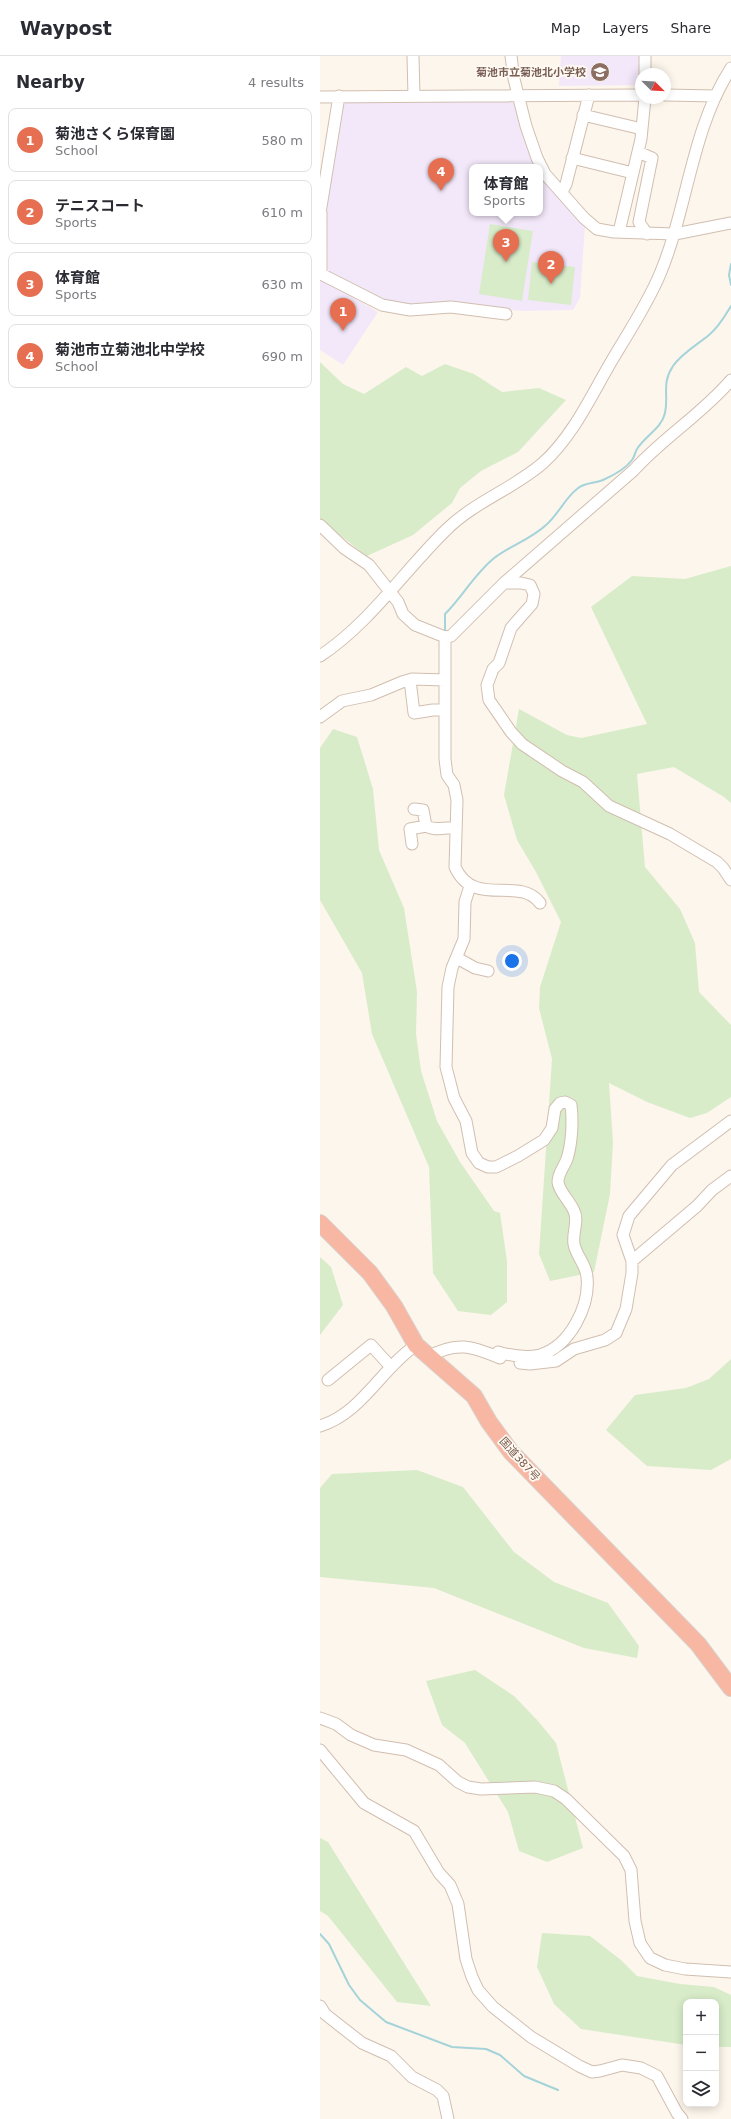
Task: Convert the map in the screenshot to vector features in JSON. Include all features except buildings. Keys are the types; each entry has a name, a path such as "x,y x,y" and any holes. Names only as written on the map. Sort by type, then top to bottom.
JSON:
{"highway":[{"name":"国道387号","path":"320,1223 370,1273 390,1301 416,1345 470,1392 511,1452 698,1644 731,1688"}],"street":[{"path":"413,56 414,96"},
{"path":"511,56 514,79 520,96 526,126 540,164"},
{"path":"645,56 645,68"},
{"path":"320,656 356,630 433,543 463,514 528,474 555,450 577,420 646,303 660,275 675,234 701,136 716,96 731,68"},
{"path":"320,97 520,96 534,94 635,95"},
{"path":"562,192 566,184 589,95"},
{"path":"339,96 320,213 321,274 382,305 410,310 451,307 506,314"},
{"path":"671,96 716,96"},
{"path":"619,232 638,152 644,104"},
{"path":"583,115 642,129"},
{"path":"638,152 652,158 639,222 647,234"},
{"path":"572,158 633,173"},
{"path":"543,169 584,218 598,229 647,234 675,234 731,224"},
{"path":"320,525 344,548 369,565 390,592 403,614 414,625 445,637 451,636 504,583 634,470 650,453 716,398 731,380"},
{"path":"504,583 521,582 530,585 534,594 532,604 511,628 499,663 493,668 487,685 488,700 511,732 522,744 562,771 583,782 608,806 683,841 723,868 731,880"},
{"path":"445,637 445,759 447,774 454,785 457,800 455,867 465,884 489,890 517,892 532,896 540,904"},
{"path":"320,717 342,701 371,695 410,680 445,680"},
{"path":"410,680 414,713 444,710"},
{"path":"414,809 423,810 426,826"},
{"path":"412,844 410,829 426,826 435,830 448,827 456,828"},
{"path":"470,886 465,902 464,939 456,958 448,987 446,1067 454,1098 466,1121 472,1153 480,1163 496,1167 544,1140 552,1128 555,1109 560,1104 565,1102 571,1105 572,1114 567,1159 559,1176 558,1184 575,1212 574,1248 583,1262 587,1274 588,1294 586,1305 576,1325 557,1346 542,1354 529,1357 498,1352 495,1356"},
{"path":"456,958 475,968 488,971"},
{"path":"428,1357 438,1351 458,1346 470,1346 508,1361 530,1364 548,1363 574,1349 605,1340 616,1333 626,1309 632,1261 623,1235 629,1216 672,1165 731,1120"},
{"path":"632,1261 697,1206 712,1190 731,1176"},
{"path":"328,1380 371,1345 391,1367"},
{"path":"320,1426 340,1418 352,1408 370,1392 404,1353 416,1345"},
{"path":"320,1718 336,1724 351,1735 374,1744 406,1750 419,1756 438,1765 458,1782 468,1787 481,1789 535,1787 554,1791 566,1799 624,1856 631,1870 635,1921 640,1943 650,1958 665,1965 685,1970 731,1972"},
{"path":"320,1750 364,1803 414,1831 439,1873 450,1885 458,1904 466,1959 472,1978 478,1990 493,2007 531,2037 578,2066 592,2072 622,2065 641,2068 658,2076 677,2113 682,2119"},
{"path":"320,1754 326,1758 344,1778"},
{"path":"320,2006 325,2014 362,2043 391,2056 412,2077 437,2090 443,2096 448,2119"}],"shaded area":[{"name":"菊池市立菊池北小学校","path":"561,56 641,56 640,68 635,68 635,85 559,86"},
{"path":"343,100 509,101 516,104 533,164 469,164 469,216 543,216 543,181 585,226 580,298 573,310 523,311 441,303 414,306 385,301 331,275 328,270 327,208"},
{"path":"320,278 378,312 343,365 320,350"}],"green space":[{"path":"490,224 533,231 522,301 479,294"},
{"path":"532,262 575,267 571,305 528,300"},
{"path":"320,362 343,384 364,394 406,367 422,376 445,364 474,374 502,392 539,388 566,400 518,452 481,471 460,488 452,503 413,535 367,556 320,520"},
{"path":"731,566 731,803 724,797 674,767 637,774 645,867 680,909 695,943 699,992 731,1025 731,1097 707,1113 690,1118 647,1102 609,1083 613,1143 610,1194 594,1272 550,1281 539,1254 552,1059 539,1008 540,987 561,922 536,872 517,840 504,795 519,709 567,735 581,738 647,724 591,607 632,576 685,579"},
{"path":"333,729 357,737 373,789 379,850 404,908 417,992 416,1034 421,1071 437,1121 460,1162 494,1211 500,1213 507,1261 507,1302 491,1315 458,1311 433,1273 429,1167 372,1034 362,973 320,900 320,748"},
{"path":"320,1257 331,1267 343,1305 320,1335"},
{"path":"731,1359 731,1459 711,1470 647,1466 606,1430 635,1395 686,1388 709,1379"},
{"path":"417,1470 463,1487 514,1552 554,1582 608,1603 639,1646 637,1658 584,1648 434,1588 320,1577 320,1488 332,1474"},
{"path":"475,1670 514,1696 538,1721 556,1743 583,1848 547,1862 519,1851 508,1812 465,1743 442,1725 426,1681"},
{"path":"320,1838 328,1842 431,2006 397,2002 328,1916 320,1911"},
{"path":"542,1933 590,1936 621,1960 637,1976 680,1984 714,1987 731,1995 731,2047 719,2047 719,1999 683,1999 683,2045 581,2029 554,2004 537,1967"}],"waterway":[{"path":"731,264 729,275 731,285"},
{"path":"445,633 445,614 486,565 499,554 540,530 550,521 569,497 580,487 600,481 619,472 633,459 640,444 657,428 663,418 666,407 666,384 669,372 685,353 713,332 731,306"},
{"path":"320,1934 329,1944 349,1985 360,2000 386,2022 452,2047 486,2049 500,2055 524,2076 558,2090"}],"place":[{"name":"菊池市立菊池北小学校","path":"600,72"},
{"name":"菊池市立菊池北中学校","path":"441,191"},
{"name":"体育館","path":"506,262"},
{"name":"テニスコート","path":"551,284"},
{"name":"菊池さくら保育園","path":"343,331"}]}
